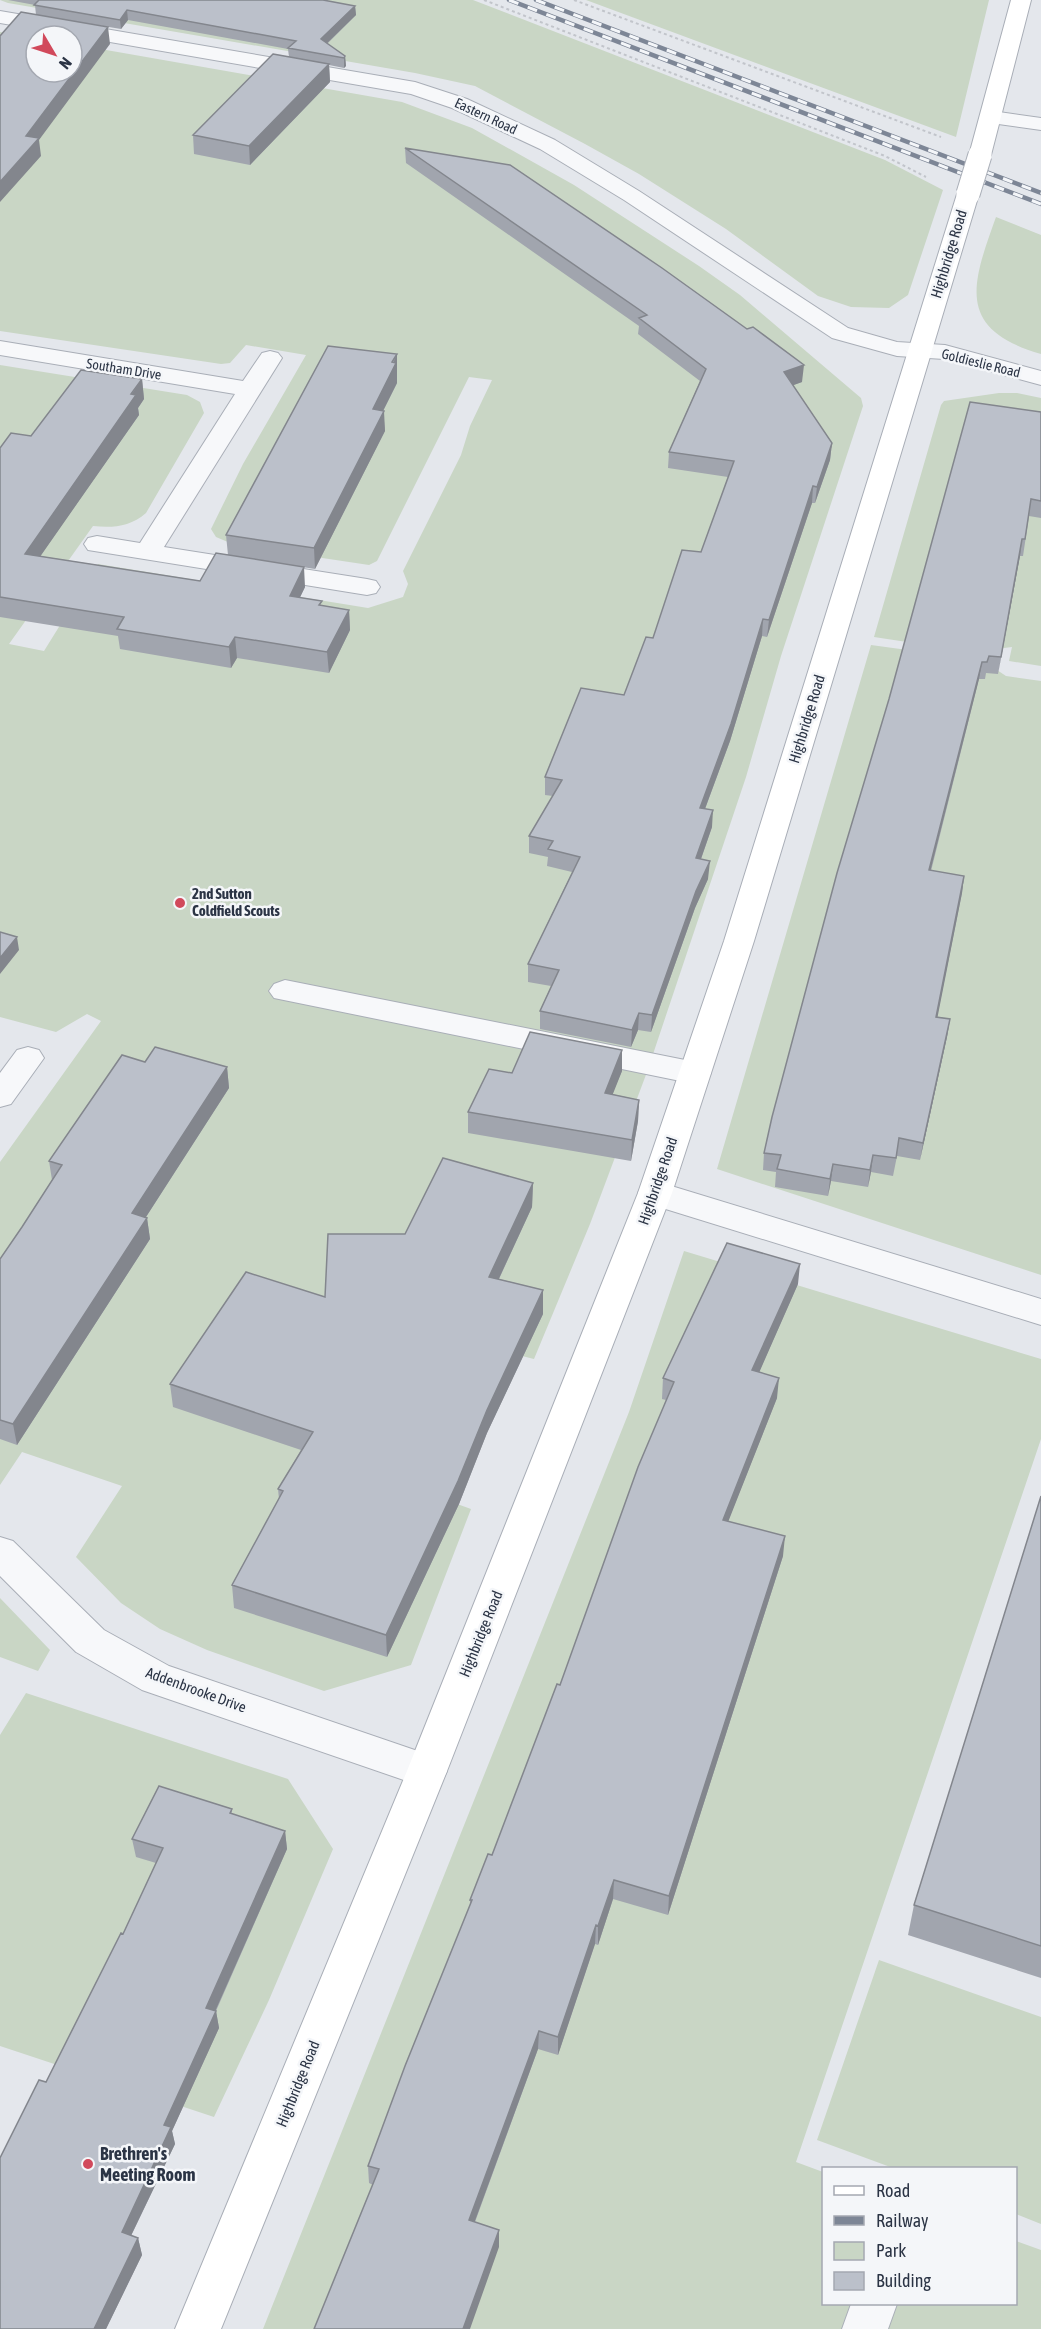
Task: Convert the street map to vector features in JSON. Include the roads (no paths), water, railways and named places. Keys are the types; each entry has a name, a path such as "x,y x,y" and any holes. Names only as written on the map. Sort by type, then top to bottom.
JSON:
{"street":[{"name":"Highbridge Road","path":"198,2329 427,1771 655,1193 739,941 992,117 1021,0"},
{"name":"Eastern Road","path":"0,17 415,88 446,97 495,117 619,188 840,333 863,341 920,351"},
{"path":"992,117 1041,124"},
{"name":"Southam Drive","path":"0,348 249,389"},
{"name":"Goldieslie Road","path":"920,351 945,352 1041,378"},
{"path":"148,551 270,358"},
{"path":"98,544 367,587"},
{"path":"285,991 695,1073"},
{"path":"0,1096 28,1058"},
{"path":"655,1193 1041,1312"},
{"name":"Addenbrooke Drive","path":"0,1552 90,1641 156,1678 427,1771"},
{"path":"865,2329 874,2305"}],"railway":[{"path":"509,0 1041,204"},
{"path":"536,0 1041,193"}],"place":[{"name":"2nd Sutton Coldfield Scouts","path":"180,903"},
{"name":"Brethren's Meeting Room","path":"88,2164"}]}
